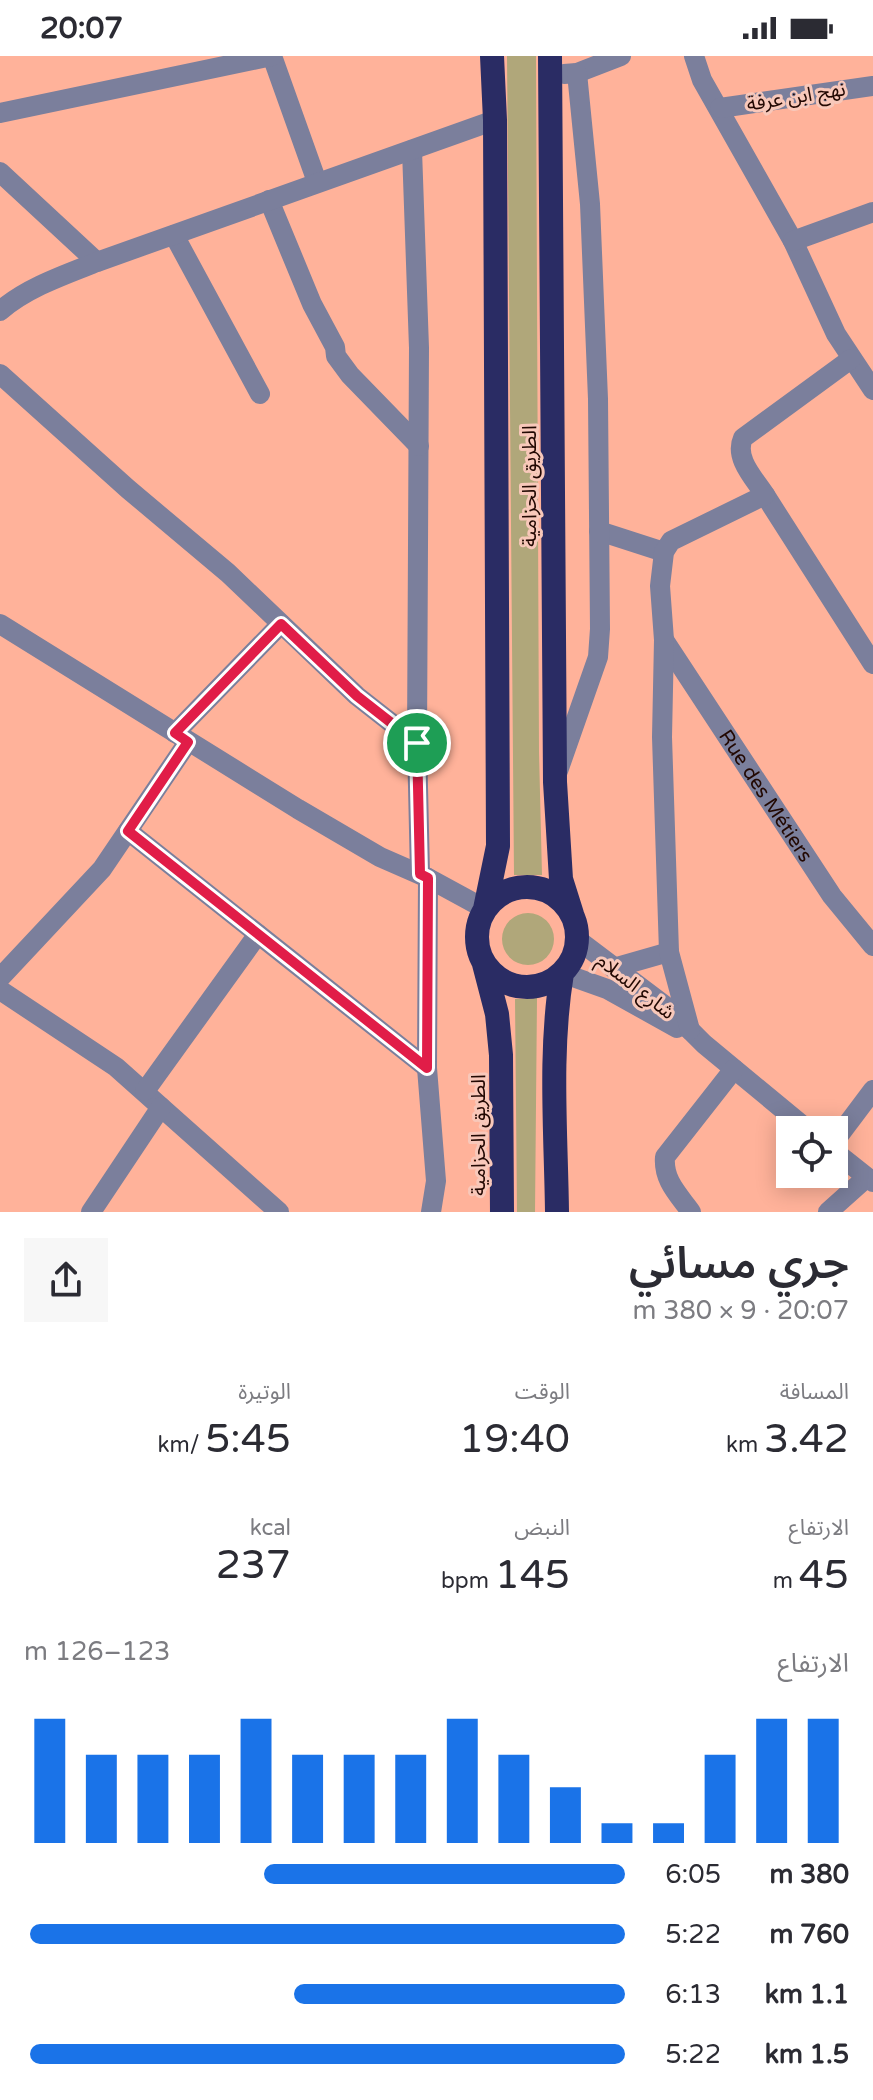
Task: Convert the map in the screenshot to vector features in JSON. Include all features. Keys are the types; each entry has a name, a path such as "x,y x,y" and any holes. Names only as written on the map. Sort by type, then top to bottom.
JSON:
{"highway":[{"name":"الطريق الحزامية","path":"492,56 495,120 498,846 485,909 476,935 497,1014 501,1055 502,1212"},
{"name":"الطريق الحزامية","path":"550,65 555,782 561,879 575,920 576,952 562,973 557,1004 557,1212"},
{"path":"485,909 498,894 514,887 531,886 548,890 562,900 575,920"},
{"path":"484,964 495,976 509,984 525,987 541,985 562,973"}],"street":[{"path":"0,113 190,64 272,56 317,182"},
{"path":"550,65 577,73 621,56"},
{"path":"694,56 702,80 793,241 836,334 873,390"},
{"path":"555,782 598,657 598,399 590,204 577,73"},
{"name":"نهج ابن عرفة","path":"720,108 873,86"},
{"path":"0,311 11,302 97,262 495,120"},
{"path":"412,150 419,446 417,743 424,876 427,1068 436,1181 431,1212"},
{"path":"0,172 97,262"},
{"path":"269,200 312,304 335,347 336,356 350,375 419,446"},
{"path":"793,241 873,212"},
{"path":"174,235 260,394"},
{"path":"851,359 743,438 739,446 740,456 873,664"},
{"path":"0,374 128,489 228,573 357,696 417,743"},
{"path":"697,1037 669,952 663,753 664,640 660,586 664,552 671,541 765,495"},
{"path":"599,531 664,552"},
{"path":"0,978 102,869 182,738 281,624"},
{"path":"1,626 380,857 424,876 485,909"},
{"name":"Rue des Métiers","path":"664,640 832,896 873,946"},
{"path":"128,831 427,1068"},
{"name":"شارع السلام","path":"575,920 578,940 668,1008 697,1037 791,1116"},
{"path":"145,1091 258,934"},
{"path":"613,968 669,952"},
{"name":"شارع السلام","path":"562,973 607,989 697,1037"},
{"path":"0,990 116,1067 279,1212"},
{"path":"691,1212 670,1185 664,1171 665,1157 734,1069"},
{"path":"848,1123 873,1090"},
{"path":"91,1212 161,1107"},
{"path":"828,1212 870,1180 848,1162"}],"shaded area":[{"path":"507,56 536,56 542,875 514,875"},
{"path":"528,913 546,921 554,939 546,957 528,965 510,957 502,939 510,921"},
{"path":"537,998 535,1212 517,1212 515,999"}],"route":[{"path":"281,624 357,696 417,743 420,874 428,878 427,1068 128,831 188,742 175,733 281,624"}]}
